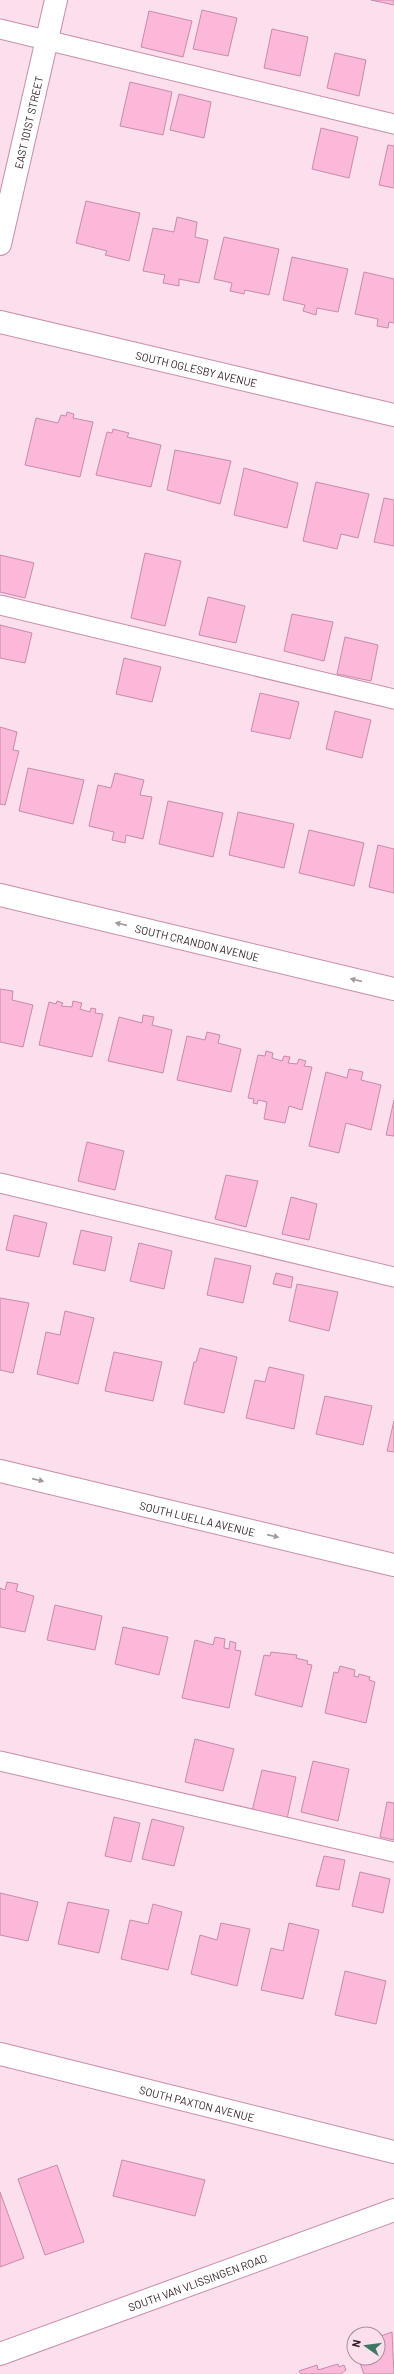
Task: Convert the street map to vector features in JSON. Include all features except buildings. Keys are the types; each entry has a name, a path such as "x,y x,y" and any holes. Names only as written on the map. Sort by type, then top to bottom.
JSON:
{"street":[{"name":"EAST 101ST STREET","path":"0,244 56,0"},
{"name":"SOUTH OGLESBY AVENUE","path":"0,322 394,415"},
{"name":"SOUTH CRANDON AVENUE","path":"0,895 394,989"},
{"name":"SOUTH LUELLA AVENUE","path":"0,1471 394,1565"},
{"name":"SOUTH PAXTON AVENUE","path":"0,2054 394,2152"},
{"name":"SOUTH VAN VLISSINGEN ROAD","path":"0,2354 394,2210"}],"lane":[{"path":"0,29 394,124"},
{"path":"0,605 394,699"},
{"path":"0,1183 394,1278"},
{"path":"0,1761 394,1852"}]}
